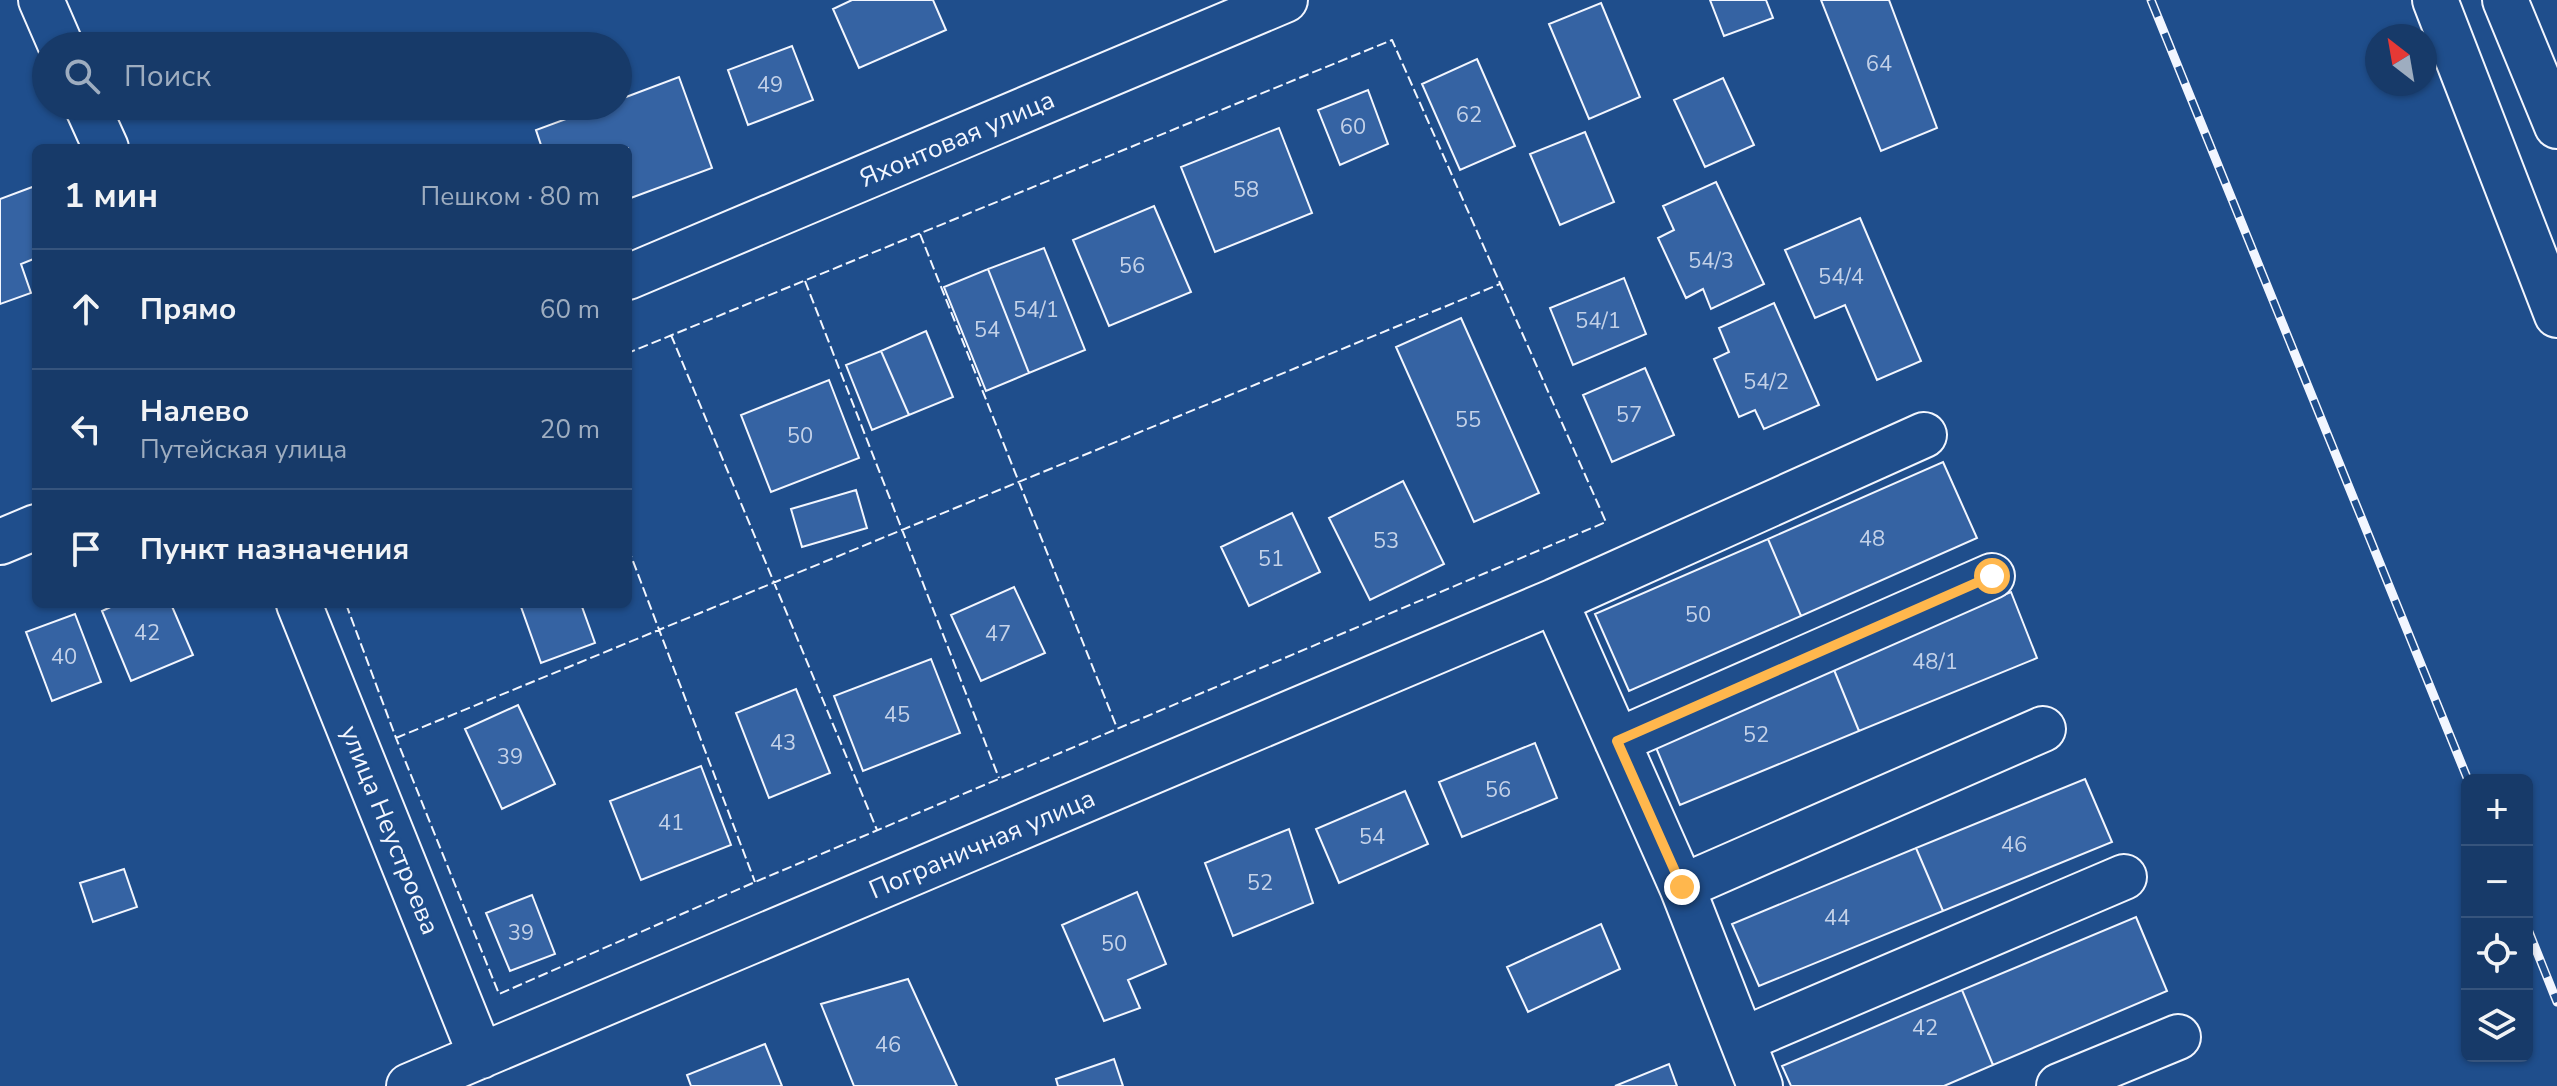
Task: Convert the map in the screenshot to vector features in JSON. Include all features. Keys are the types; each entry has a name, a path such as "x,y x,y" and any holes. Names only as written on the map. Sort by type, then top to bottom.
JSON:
{"main road":[{"path":"41,0 55,32"},
{"name":"Яхонтовая улица","path":"632,275 1285,0"},
{"path":"2435,0 2557,315"},
{"path":"2505,0 2557,126"},
{"path":"93,120 104,144"},
{"name":"Пограничная улица","path":"409,1086 1555,601 1924,435"},
{"path":"0,542 32,529"},
{"path":"1617,741 1992,576"},
{"path":"1555,601 1682,887 1760,1086"},
{"name":"улица Неустроева","path":"301,608 481,1056"},
{"path":"1682,887 2043,729"},
{"path":"1742,1040 2124,877"},
{"path":"2059,1086 2178,1037"}],"building":[{"path":"852,0 933,0 946,30 859,68 833,9"},
{"path":"1710,0 1766,0 1773,18 1724,36"},
{"path":"1821,0 1889,0 1937,128 1881,151"},
{"path":"1601,3 1640,97 1589,119 1549,24"},
{"path":"792,46 813,100 748,125 728,70"},
{"path":"1477,59 1515,146 1460,170 1422,84"},
{"path":"679,77 712,168 632,198 632,144 541,144 536,130 563,120 632,120 632,95"},
{"path":"1723,78 1754,145 1705,167 1674,100"},
{"path":"1368,90 1388,144 1340,165 1318,110"},
{"path":"1279,128 1312,213 1215,252 1181,167"},
{"path":"1585,132 1614,202 1560,225 1530,154"},
{"path":"1716,182 1764,284 1711,309 1703,289 1686,298 1658,238 1674,230 1663,206"},
{"path":"32,187 32,260 21,264 31,293 0,304 0,199"},
{"path":"1154,206 1191,292 1109,326 1073,240"},
{"path":"1860,218 1921,361 1877,380 1845,305 1815,318 1785,250"},
{"path":"1044,248 1085,350 1029,373 988,269"},
{"path":"988,269 1029,373 986,391 944,287"},
{"path":"1624,278 1646,334 1573,365 1550,308"},
{"path":"1774,303 1819,405 1764,429 1755,410 1739,417 1714,359 1729,352 1719,328"},
{"path":"1461,318 1539,493 1474,522 1396,347"},
{"path":"926,331 953,397 909,415 881,351"},
{"path":"881,351 909,415 872,430 846,365"},
{"path":"1645,368 1674,435 1612,462 1583,395"},
{"path":"829,380 859,458 771,492 741,415"},
{"path":"1943,462 1977,538 1801,616 1768,539"},
{"path":"1403,481 1444,564 1370,600 1329,518"},
{"path":"856,490 867,528 802,547 791,509"},
{"path":"1292,513 1320,572 1249,606 1221,547"},
{"path":"1768,539 1801,616 1629,691 1595,614"},
{"path":"1014,587 1045,653 981,681 951,615"},
{"path":"2011,592 2037,658 1859,731 1832,665"},
{"path":"108,608 173,608 193,655 131,681 102,611"},
{"path":"521,608 582,608 595,643 541,663"},
{"path":"75,614 101,682 52,701 26,632"},
{"path":"931,659 960,733 863,771 834,696"},
{"path":"1832,665 1859,731 1680,805 1652,738"},
{"path":"796,689 830,773 769,798 736,713"},
{"path":"518,705 555,784 502,809 465,729"},
{"path":"1535,743 1557,798 1462,837 1439,782"},
{"path":"701,766 731,845 641,880 610,801"},
{"path":"2085,779 2112,842 1943,911 1916,848"},
{"path":"1405,791 1428,844 1339,883 1316,829"},
{"path":"1289,829 1313,903 1233,936 1205,863"},
{"path":"1916,848 1943,911 1759,986 1732,924"},
{"path":"124,869 137,907 93,922 80,883"},
{"path":"1137,892 1166,964 1128,980 1140,1008 1104,1021 1062,925"},
{"path":"532,895 555,954 510,971 486,913"},
{"path":"2136,917 2167,991 1993,1065 1962,990"},
{"path":"1601,924 1620,969 1528,1012 1507,967"},
{"path":"908,979 957,1086 854,1086 821,1004"},
{"path":"1962,990 1993,1065 1944,1086 1791,1086 1782,1066"},
{"path":"765,1044 782,1086 691,1086 687,1075"},
{"path":"1114,1059 1123,1086 1058,1086 1056,1079"},
{"path":"1669,1064 1677,1086 1615,1086"}],"railway":[{"path":"2151,0 2466,774"},
{"path":"2533,942 2557,1002"}],"fence":[{"path":"347,608 499,994 755,882 1606,522 1392,40 632,351"},
{"path":"920,234 1117,728"},
{"path":"805,281 999,778"},
{"path":"396,738 1500,284"},
{"path":"671,335 877,830"},
{"path":"632,559 755,882"}],"route":[{"path":"1682,887 1617,741 1992,576"}]}
